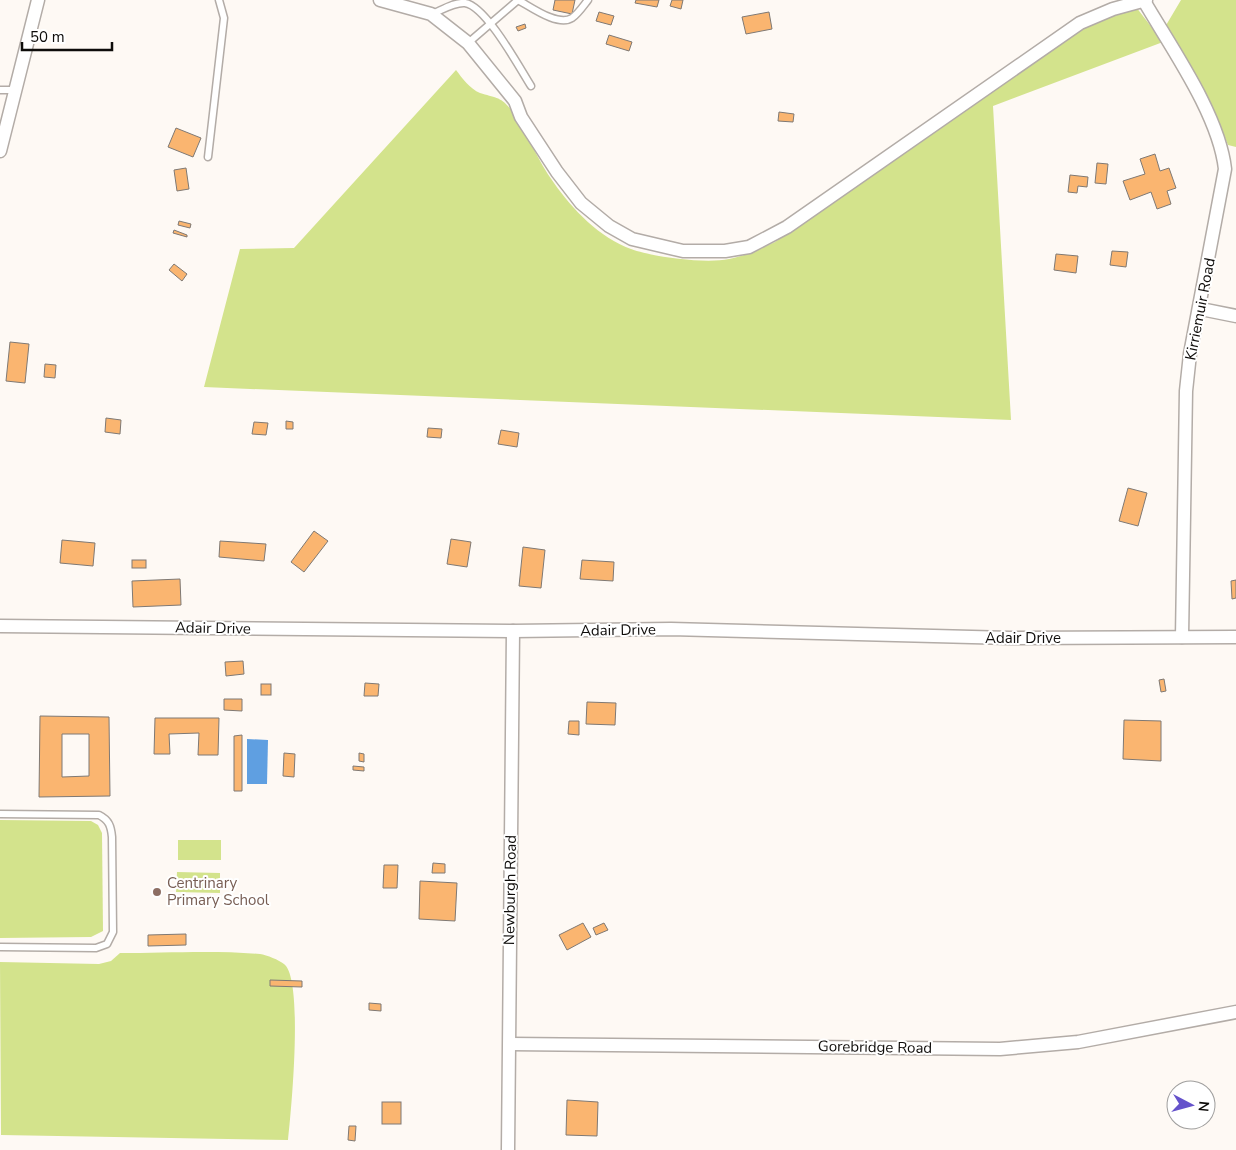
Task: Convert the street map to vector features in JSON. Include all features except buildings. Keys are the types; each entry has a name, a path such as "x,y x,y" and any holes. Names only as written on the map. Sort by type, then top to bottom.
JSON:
{"street":[{"path":"0,151 38,0"},
{"path":"380,0 431,14 468,43 515,101 521,117 557,172 581,203 632,239 658,247 683,251 725,251 748,247 786,227 1080,24 1113,9 1145,1"},
{"name":"Kirriemuir Road","path":"1145,1 1214,123 1223,151 1225,169 1201,309 1190,354 1186,391 1183,462 1182,637"},
{"path":"1201,309 1236,316"},
{"name":"Adair Drive","path":"0,626 513,631 671,629 1010,638 1236,637"},
{"name":"Newburgh Road","path":"508,1150 513,631"},
{"name":"Gorebridge Road","path":"510,1044 1000,1049 1078,1042 1236,1012"}],"lane":[{"path":"208,157 224,18 219,0"},
{"path":"468,43 518,0 554,18 564,20 572,18 588,0"},
{"path":"431,14 459,3 473,5 490,24 531,86"},
{"path":"0,90 15,90"},
{"path":"0,814 98,815 106,818 112,837 111,940 103,946 0,947"}],"green space":[{"path":"1181,0 1236,0 1236,147 1228,145 1217,119 1165,27"},
{"path":"1136,7 1163,42 993,106 1011,420 204,387 240,249 294,248 456,70 473,89 498,98 508,106 518,119 554,183 569,203 608,238 631,249 665,257 707,261 719,260 741,256 775,242 1029,60 1081,26"},
{"path":"0,820 91,821 98,825 102,833 103,931 91,937 0,938"},
{"path":"178,840 221,840 221,860 178,860"},
{"path":"177,872 220,873 220,893 176,892"},
{"path":"120,953 243,953 263,955 284,964 290,975 295,1019 295,1048 288,1140 1,1135 0,962 99,964 111,961"}],"water":[{"path":"247,739 268,740 267,784 247,784"}],"place":[{"name":"Centrinary Primary School","path":"157,892"}]}
